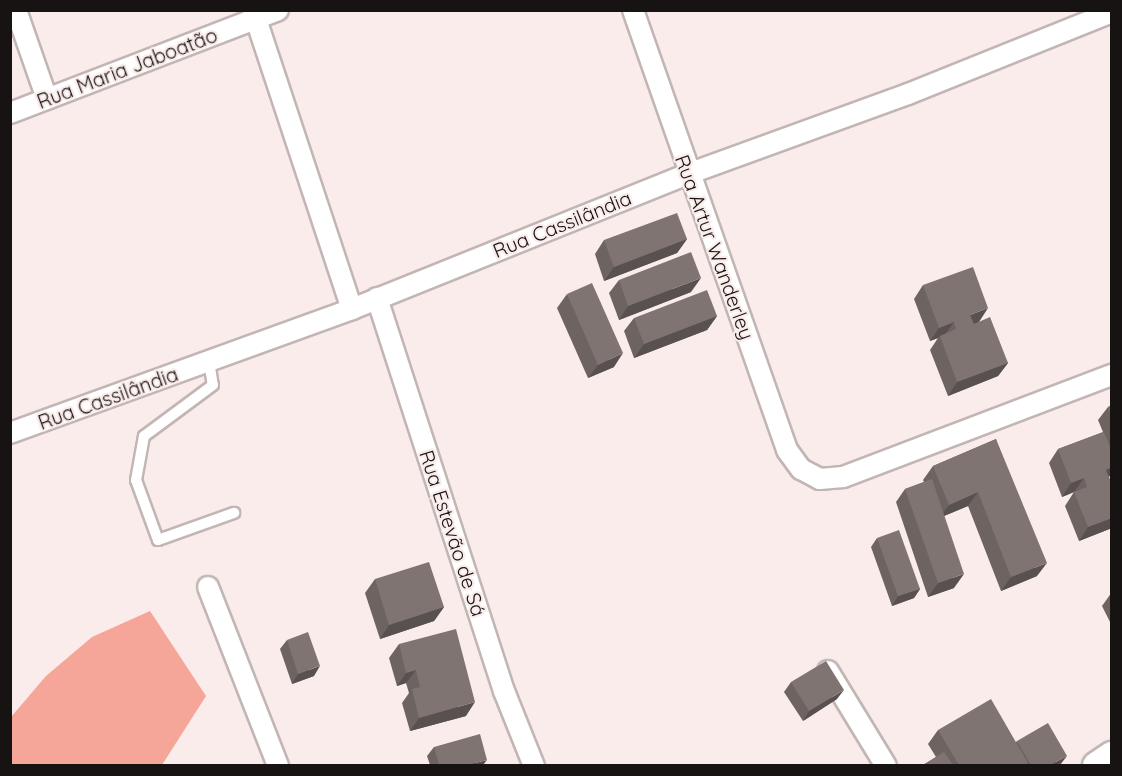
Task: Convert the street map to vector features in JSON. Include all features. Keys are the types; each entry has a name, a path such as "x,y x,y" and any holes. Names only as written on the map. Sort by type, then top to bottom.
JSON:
{"street":[{"path":"16,10 47,99"},
{"name":"Rua Maria Jaboatão","path":"10,113 254,15 278,10"},
{"name":"Rua Artur Wanderley","path":"633,10 688,174 787,450 810,476 843,477 1112,375"},
{"name":"Rua Cassilândia","path":"10,433 352,309 688,174 908,94 1112,12"},
{"path":"254,15 352,309"},
{"name":"Rua Estevão de Sá","path":"377,298 504,691 534,765"},
{"path":"208,587 278,765"},
{"path":"828,671 886,765"},
{"path":"1097,765 1112,756"}],"lane":[{"path":"209,361 213,385 144,436 136,480 158,540 234,513"}],"shaded area":[{"path":"150,611 206,696 162,765 11,765 11,717 46,676 92,637"}],"building":[{"path":"677,213 687,239 614,267 604,240"},
{"path":"691,252 701,278 628,306 619,280"},
{"path":"973,267 988,308 970,315 974,324 990,317 1008,363 957,382 940,336 956,329 954,322 939,328 923,285"},
{"path":"592,283 623,353 598,365 567,294"},
{"path":"707,290 717,316 644,344 634,318"},
{"path":"1104,432 1112,452 1112,467 1106,470 1112,480 1112,518 1088,527 1074,492 1087,487 1084,478 1071,483 1058,449"},
{"path":"996,439 1047,563 1011,577 978,492 949,505 933,466"},
{"path":"932,479 964,574 938,583 905,489"},
{"path":"899,530 920,589 898,596 877,538"},
{"path":"429,562 444,607 389,625 375,579"},
{"path":"456,629 475,702 419,718 412,689 420,687 416,670 406,673 399,644"},
{"path":"308,632 320,666 298,674 287,640"},
{"path":"826,661 844,690 809,711 791,682"},
{"path":"991,699 1028,763 1023,765 959,765 938,730"},
{"path":"1048,723 1067,756 1050,765 1031,765 1017,741"},
{"path":"480,734 487,760 467,765 439,765 434,747"},
{"path":"944,752 953,765 923,765"}]}
